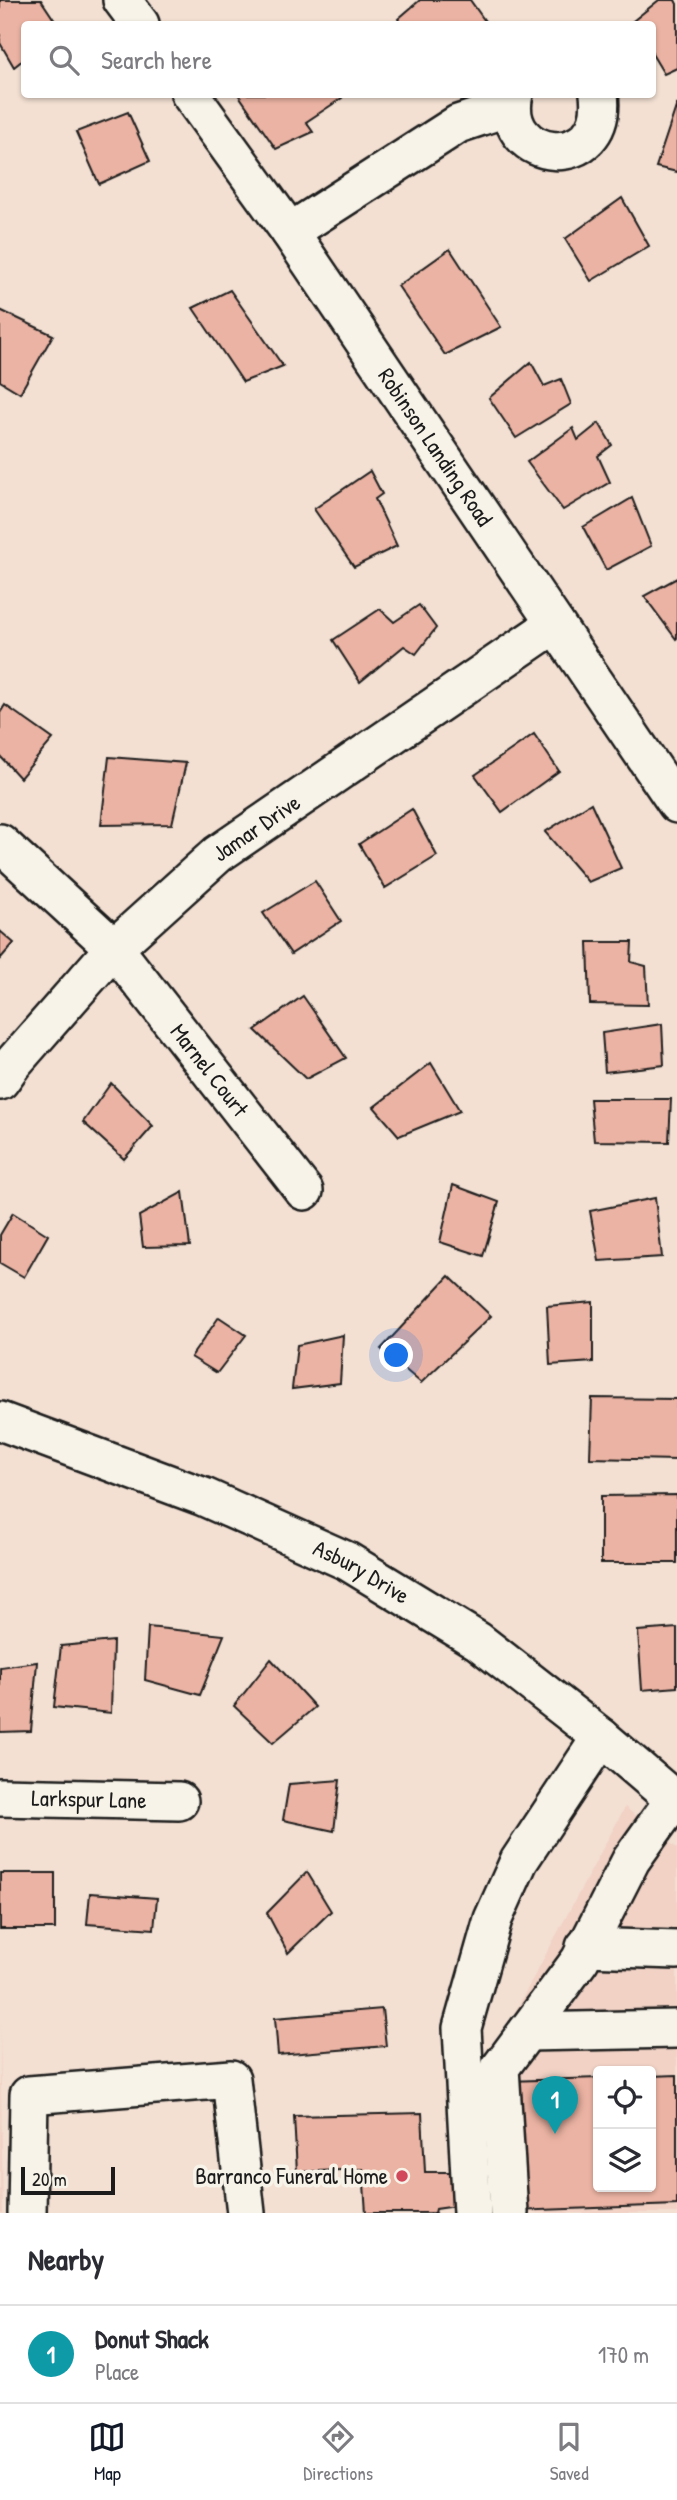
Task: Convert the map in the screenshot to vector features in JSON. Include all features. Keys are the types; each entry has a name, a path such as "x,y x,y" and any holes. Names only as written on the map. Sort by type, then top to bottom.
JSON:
{"street":[{"path":"122,0 138,21"},
{"name":"Robinson Landing Road","path":"193,98 290,232 677,804"},
{"path":"290,232 458,124 513,100 514,121 521,135 533,145 554,152 569,150 583,143 596,128 601,113 599,98"},
{"name":"Jamar Drive","path":"0,1081 114,948 218,854 555,624"},
{"name":"Marnel Court","path":"0,843 114,948 304,1191"},
{"name":"Asbury Drive","path":"0,1421 204,1497 347,1561 478,1641 601,1737 676,1801"},
{"path":"472,2213 462,2028 493,1919 519,1861 601,1737"},
{"name":"Larkspur Lane","path":"0,1797 178,1801"},
{"path":"509,2213 500,2068 580,1960 631,1860 676,1801"},
{"path":"585,1947 677,1950"},
{"path":"527,2032 677,2029"},
{"path":"27,2213 29,2095 231,2079 246,2213"}],"shaded area":[{"path":"625,1807 677,1848 677,2213 491,2213 488,2062"},
{"path":"0,2024 3,2213 0,2213"}],"building":[{"path":"0,0 41,0 55,21 21,21 21,61 14,67 0,43"},
{"path":"420,0 470,0 485,21 399,21 398,19"},
{"path":"659,0 675,0 677,68 664,74 656,61 656,21 633,21"},
{"path":"241,98 342,98 306,122 313,132 276,149"},
{"path":"677,104 677,172 656,167"},
{"path":"128,112 150,161 99,184 76,132"},
{"path":"622,198 649,246 591,281 565,239"},
{"path":"450,249 501,327 445,355 398,286"},
{"path":"230,290 283,366 243,382 193,308"},
{"path":"0,310 53,335 20,393 0,381"},
{"path":"531,362 544,386 561,379 571,404 516,438 489,398"},
{"path":"599,423 612,445 598,456 610,482 563,510 527,462 573,428 578,440"},
{"path":"370,471 382,494 375,499 397,546 354,567 314,509"},
{"path":"632,498 651,546 606,570 583,527"},
{"path":"677,578 677,638 676,639 644,596"},
{"path":"419,605 436,628 416,654 404,646 360,682 333,640 380,609 394,622"},
{"path":"5,705 53,739 20,778 0,756 0,713"},
{"path":"534,734 559,771 502,812 475,775"},
{"path":"109,757 186,763 172,824 101,825"},
{"path":"591,803 621,868 588,882 545,832"},
{"path":"412,809 437,856 385,888 359,844"},
{"path":"315,881 341,921 291,954 263,913"},
{"path":"0,931 14,943 0,959"},
{"path":"588,942 632,942 631,962 646,966 648,1005 590,1004"},
{"path":"303,996 346,1058 306,1079 255,1030"},
{"path":"662,1024 664,1065 605,1072 602,1033"},
{"path":"431,1063 460,1111 399,1136 374,1107"},
{"path":"111,1083 153,1126 124,1159 83,1122"},
{"path":"590,1099 671,1099 669,1142 594,1141"},
{"path":"453,1185 499,1202 483,1256 440,1242"},
{"path":"183,1192 190,1246 143,1247 139,1216"},
{"path":"655,1198 662,1257 599,1261 590,1211"},
{"path":"13,1213 48,1235 24,1277 0,1263 0,1235"},
{"path":"449,1276 491,1316 421,1383 381,1349"},
{"path":"593,1302 593,1362 550,1365 547,1306"},
{"path":"219,1317 246,1335 217,1373 191,1357"},
{"path":"343,1335 340,1383 292,1389 297,1345"},
{"path":"592,1398 677,1399 676,1460 590,1458"},
{"path":"677,1495 677,1563 601,1563 601,1496"},
{"path":"148,1627 224,1635 200,1695 145,1680"},
{"path":"677,1628 677,1687 642,1690 638,1631"},
{"path":"113,1641 111,1713 54,1707 61,1646"},
{"path":"271,1659 315,1707 273,1743 234,1706"},
{"path":"37,1662 31,1731 0,1732 0,1667"},
{"path":"340,1780 334,1831 283,1820 289,1784"},
{"path":"307,1872 331,1911 288,1953 267,1913"},
{"path":"0,1873 55,1873 55,1929 0,1929"},
{"path":"90,1893 157,1898 154,1929 87,1924"},
{"path":"382,2009 386,2046 278,2055 275,2018"},
{"path":"677,2075 677,2205 513,2211 509,2081 593,2078 593,2192 656,2192 656,2076"},
{"path":"422,2113 425,2172 456,2172 457,2206 436,2209 435,2213 366,2213 363,2169 297,2172 294,2116"}],"place":[{"name":"Donut Shack","path":"555,2134"},
{"name":"Barranco Funeral Home","path":"402,2176"}]}
